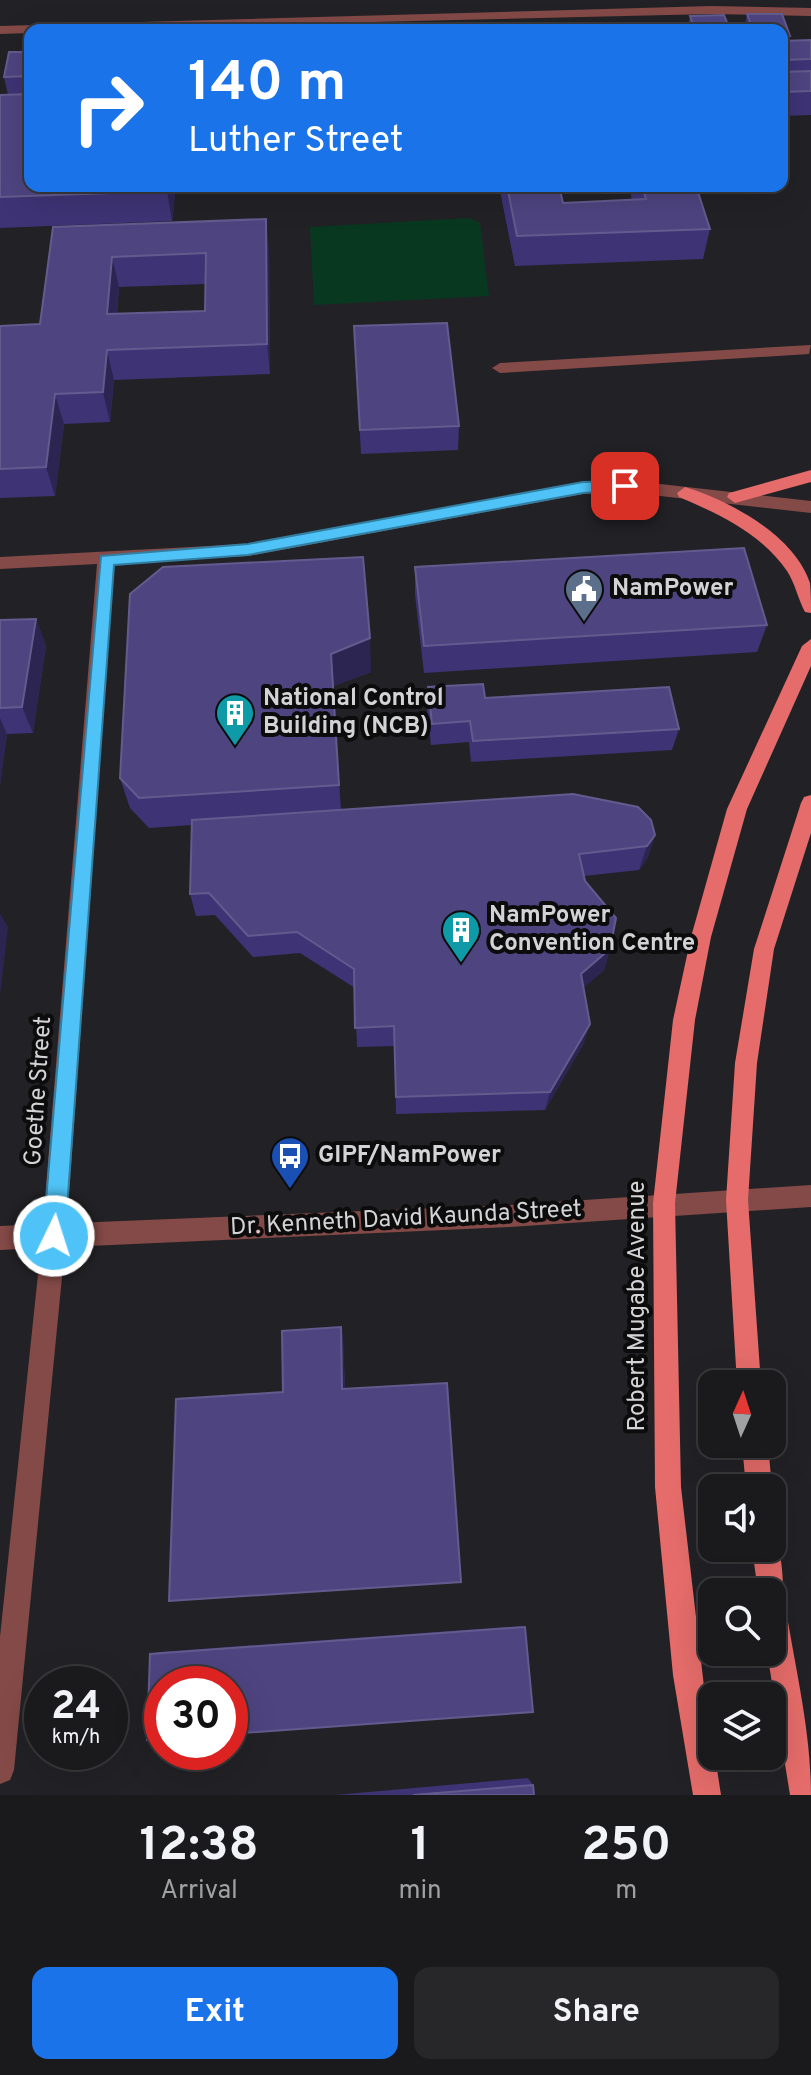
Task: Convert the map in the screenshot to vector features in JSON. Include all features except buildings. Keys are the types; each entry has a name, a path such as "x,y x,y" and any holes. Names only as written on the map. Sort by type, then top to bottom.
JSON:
{"main road":[{"path":"735,497 811,476"},
{"path":"685,493 713,504 757,532 793,567 811,607"},
{"name":"Robert Mugabe Avenue","path":"707,1795 687,1675 668,1487 664,1203 684,1020 701,937 737,809 811,646"},
{"path":"748,1370 737,1200 746,1063 764,949 811,803"},
{"path":"783,1666 804,1795"}],"street":[{"path":"544,0 548,15"},
{"path":"219,24 711,10 811,12"},
{"path":"0,30 24,29"},
{"path":"500,368 809,349"},
{"path":"0,563 106,560 248,550 583,488 625,486 811,507"},
{"name":"Goethe Street","path":"0,1770 54,1236 106,560"},
{"name":"Dr. Kenneth David Kaunda Street","path":"0,1238 495,1217 664,1203 811,1196"}],"green space":[{"path":"469,218 480,223 489,296 314,305 310,227"}],"place":[{"name":"NamPower","path":"584,623"},
{"name":"National Control Building (NCB)","path":"235,747"},
{"name":"NamPower Convention Centre","path":"461,964"},
{"name":"GIPF/NamPower","path":"290,1190"}],"route":[{"path":"54,1236 106,560 248,550 583,488 625,486"}]}
